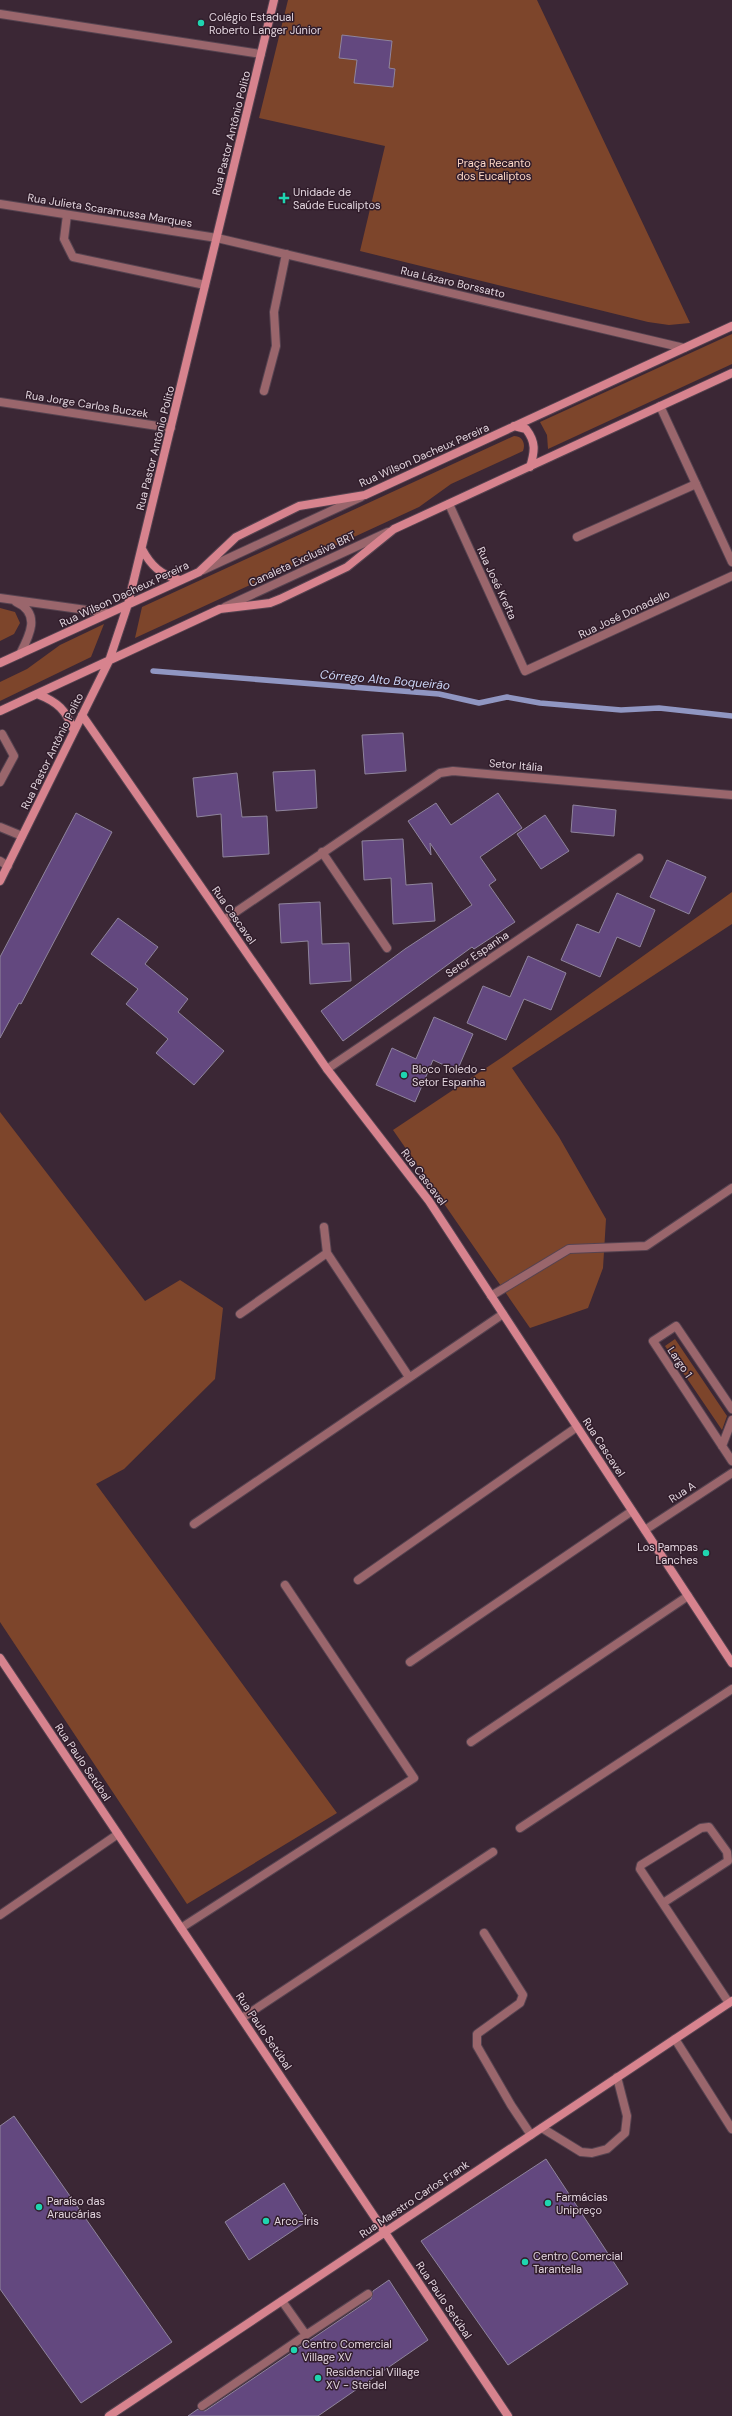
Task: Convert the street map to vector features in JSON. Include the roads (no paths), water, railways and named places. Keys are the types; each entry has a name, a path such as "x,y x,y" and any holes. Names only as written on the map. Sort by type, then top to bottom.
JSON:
{"main road":[{"name":"Rua Pastor Antônio Polito","path":"0,881 4,864 22,836 109,661 128,604 274,0"},
{"name":"Rua Wilson Dacheux Pereira","path":"0,663 199,572 236,537 299,506 365,495 732,326"},
{"path":"0,711 220,609 265,604 280,599 347,567 394,529 732,373"},
{"path":"514,426 526,429 533,438 535,450 530,466"},
{"path":"142,549 148,561 156,570 180,580"},
{"path":"37,694 62,707 68,716 74,731"},
{"name":"Rua Cascavel","path":"82,715 327,1069 429,1201 732,1663"},
{"name":"Rua Paulo Setúbal","path":"0,1658 508,2416"},
{"name":"Rua Maestro Carlos Frank","path":"109,2416 731,2002"}],"street":[{"path":"0,14 261,54"},
{"name":"Rua Julieta Scaramussa Marques","path":"0,204 217,238"},
{"path":"67,214 64,239 73,257 206,285"},
{"name":"Rua Lázaro Borssatto","path":"217,238 684,348"},
{"path":"264,391 276,346 274,312 286,254"},
{"name":"Rua Jorge Carlos Buczek","path":"0,402 171,428"},
{"path":"660,406 732,562"},
{"path":"577,537 696,484"},
{"path":"199,572 365,495"},
{"name":"Rua José Krefta","path":"449,504 525,671"},
{"name":"Canaleta Exclusiva BRT","path":"220,609 394,529"},
{"name":"Rua José Donadello","path":"525,671 732,576"},
{"path":"0,598 108,613"},
{"path":"10,599 25,606 32,621 30,637 20,654"},
{"path":"0,735 2,734 14,756 0,782"},
{"name":"Setor Itália","path":"224,920 427,780 440,773 453,771 732,795"},
{"path":"0,827 22,836"},
{"path":"322,852 387,948"},
{"name":"Setor Espanha","path":"327,1069 639,858"},
{"path":"491,1296 569,1248 646,1246 732,1188"},
{"path":"324,1228 328,1253 409,1377"},
{"path":"240,1314 328,1253"},
{"path":"194,1524 503,1314"},
{"name":"Largo 1","path":"732,1409 676,1326 653,1341 732,1461"},
{"path":"722,1446 732,1420"},
{"path":"358,1580 577,1426"},
{"name":"Rua A","path":"645,1530 732,1473"},
{"path":"410,1662 632,1511"},
{"path":"181,1928 414,1778 285,1585"},
{"path":"471,1742 688,1596"},
{"path":"520,1828 732,1690"},
{"path":"663,1903 728,1861 727,1852 709,1827 701,1828 641,1865 640,1871 731,2002"},
{"path":"0,1915 118,1834"},
{"path":"242,2018 493,1852"},
{"path":"484,1933 523,1995 520,2003 477,2034 477,2046 511,2105 531,2135"},
{"path":"675,2039 732,2129"},
{"path":"542,2128 581,2152 592,2154 607,2149 625,2132 627,2116 617,2077"},
{"path":"202,2406 306,2334 368,2294"},
{"path":"282,2301 306,2334"}],"waterway":[{"name":"Córrego Alto Boqueirão","path":"153,671 439,694 479,703 507,697 540,703 621,710 659,708 732,716"}],"place":[{"name":"Colégio Estadual Roberto Langer Júnior","path":"201,23"},
{"name":"Unidade de Saúde Eucaliptos","path":"284,198"},
{"name":"Bloco Toledo - Setor Espanha","path":"404,1075"},
{"name":"Los Pampas Lanches","path":"706,1553"},
{"name":"Farmácias Unipreço","path":"548,2203"},
{"name":"Paraíso das Araucárias","path":"39,2207"},
{"name":"Arco-Íris","path":"266,2221"},
{"name":"Centro Comercial Tarantella","path":"525,2262"},
{"name":"Centro Comercial Village XV","path":"294,2350"},
{"name":"Residencial Village XV - Steidel","path":"318,2378"}],"park label":[{"name":"Praça Recanto dos Eucaliptos","path":"494,169"}]}
